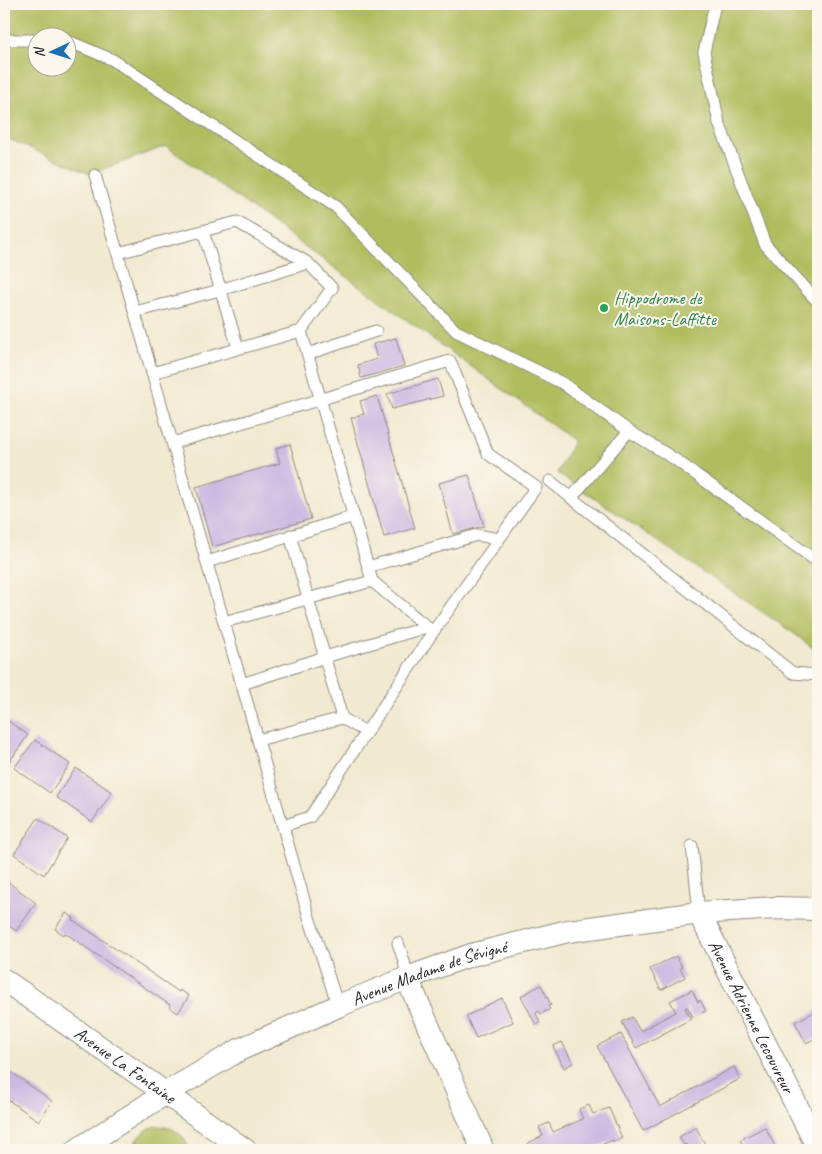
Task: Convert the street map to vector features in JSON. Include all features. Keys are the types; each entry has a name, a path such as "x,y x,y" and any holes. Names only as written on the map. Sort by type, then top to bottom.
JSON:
{"street":[{"name":"Avenue Madame de Sévigné","path":"77,1150 166,1093 239,1050 407,978 471,956 568,931 699,913 776,908 818,909"},
{"name":"Avenue Adrienne Lecouvreur","path":"699,913 818,1148"},
{"path":"407,978 483,1150"},
{"name":"Avenue La Fontaine","path":"4,980 245,1150"}],"lane":[{"path":"715,4 704,52 719,123 765,244 818,302"},
{"path":"4,40 28,40"},
{"path":"78,45 113,60 336,207 456,330 562,383 673,458 818,562"},
{"path":"96,175 309,917 338,1006"},
{"path":"118,253 237,222 308,262 332,288 301,331 152,372"},
{"path":"203,231 238,348"},
{"path":"135,312 220,290 308,262"},
{"path":"301,331 372,581 430,629"},
{"path":"308,354 376,331"},
{"path":"173,443 450,361 488,454 536,487 430,629 310,817 283,826"},
{"path":"571,498 629,430"},
{"path":"550,481 793,673 818,675"},
{"path":"207,562 354,516"},
{"path":"290,535 342,718 366,732"},
{"path":"368,567 477,535 499,539"},
{"path":"224,622 372,581"},
{"path":"242,684 325,658 430,629"},
{"path":"258,740 342,718"},
{"path":"692,846 699,913"},
{"path":"398,943 407,978"}],"green space":[{"name":"Hippodrome de Maisons-Laffitte","path":"4,4 818,4 818,652 792,632 557,473 574,441 166,146 90,174 4,137"},
{"path":"155,1126 167,1127 177,1132 184,1139 189,1150 132,1150 140,1135"}],"building":[{"path":"396,338 404,366 361,378 358,365 377,359 373,344"},
{"path":"438,379 443,396 392,409 387,394"},
{"path":"377,396 415,528 384,537 351,418 364,414 360,401"},
{"path":"290,444 311,519 212,547 196,487 280,463 276,448"},
{"path":"469,475 484,526 453,534 439,483"},
{"path":"4,718 28,735 7,765 4,762"},
{"path":"35,740 70,764 50,793 14,768"},
{"path":"76,768 112,792 92,822 56,797"},
{"path":"38,818 67,838 44,875 14,854"},
{"path":"4,879 36,903 16,931 4,922"},
{"path":"66,913 74,918 73,920 179,992 180,990 189,996 178,1013 169,1007 170,1005 65,933 64,935 55,929"},
{"path":"676,956 685,977 661,990 650,969"},
{"path":"541,985 551,1005 548,1006 550,1009 541,1014 539,1011 536,1013 540,1023 536,1025 521,996"},
{"path":"692,990 698,1002 700,1000 706,1011 693,1017 687,1007 685,1008 691,1019 636,1048 622,1022 632,1017 640,1031 676,1012 670,1001"},
{"path":"502,998 513,1022 476,1038 466,1016"},
{"path":"818,1010 818,1037 806,1043 795,1022"},
{"path":"621,1034 660,1107 734,1067 740,1079 643,1131 597,1046"},
{"path":"562,1042 573,1063 564,1068 553,1046"},
{"path":"4,1067 52,1101 39,1121 4,1097"},
{"path":"589,1105 593,1114 609,1108 622,1138 589,1150 531,1150 528,1143 543,1136 539,1127 549,1123 553,1132 583,1119 579,1109"},
{"path":"696,1127 708,1150 690,1150 679,1137"},
{"path":"765,1127 777,1150 746,1150 740,1140"}],"place":[{"name":"Hippodrome de Maisons-Laffitte","path":"604,308"}]}
